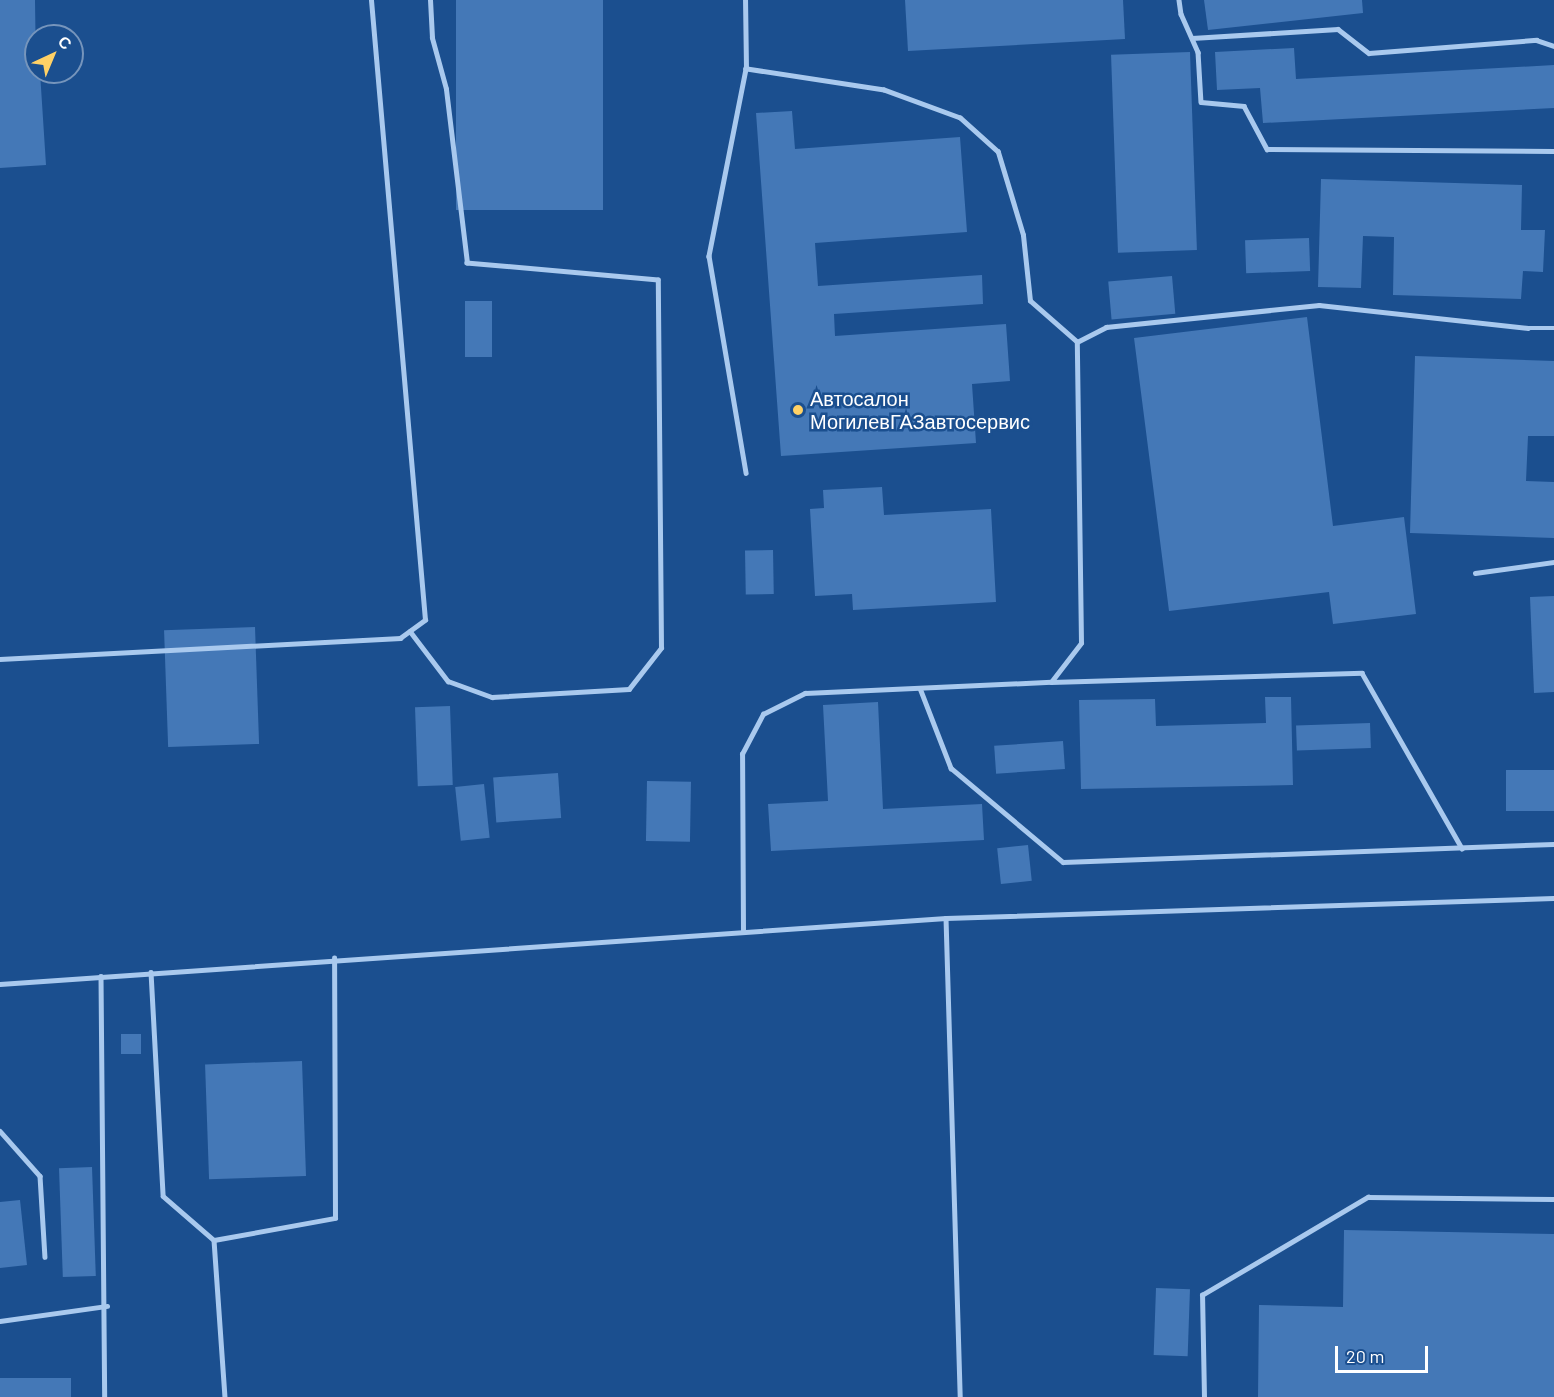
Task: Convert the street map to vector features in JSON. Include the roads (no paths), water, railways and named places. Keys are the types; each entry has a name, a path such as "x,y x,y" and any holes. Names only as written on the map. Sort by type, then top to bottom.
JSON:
{"lane":[{"path":"0,659 400,638 425,620 371,0"},
{"path":"410,631 448,681 492,697 629,689 661,648 658,280 466,263 447,88 432,38 430,0"},
{"path":"745,0 746,69 709,256 746,473"},
{"path":"1179,0 1198,52 1202,102 1244,106 1267,149 1554,151"},
{"path":"1192,38 1338,29 1369,53 1536,40 1554,46"},
{"path":"746,69 884,90 960,118 998,152 1011,185 1023,235 1030,301 1077,342 1081,643 1051,682"},
{"path":"1077,342 1106,327 1319,305 1527,328 1554,328"},
{"path":"1475,573 1554,562"},
{"path":"743,932 742,754 764,714 805,693 1051,682 1362,674 1462,848"},
{"path":"920,688 951,768 1063,862 1554,844"},
{"path":"0,984 334,958 946,918 1554,898"},
{"path":"946,918 960,1397"},
{"path":"214,1240 335,1218 334,958"},
{"path":"151,972 164,1196 214,1240 225,1397"},
{"path":"101,976 107,1306 105,1397"},
{"path":"0,1131 40,1176 45,1257"},
{"path":"1204,1397 1202,1295 1368,1197 1554,1200"},
{"path":"0,1321 107,1306"}],"place":[{"name":"Автосалон МогилевГАЗавтосервис","path":"798,410"}]}
